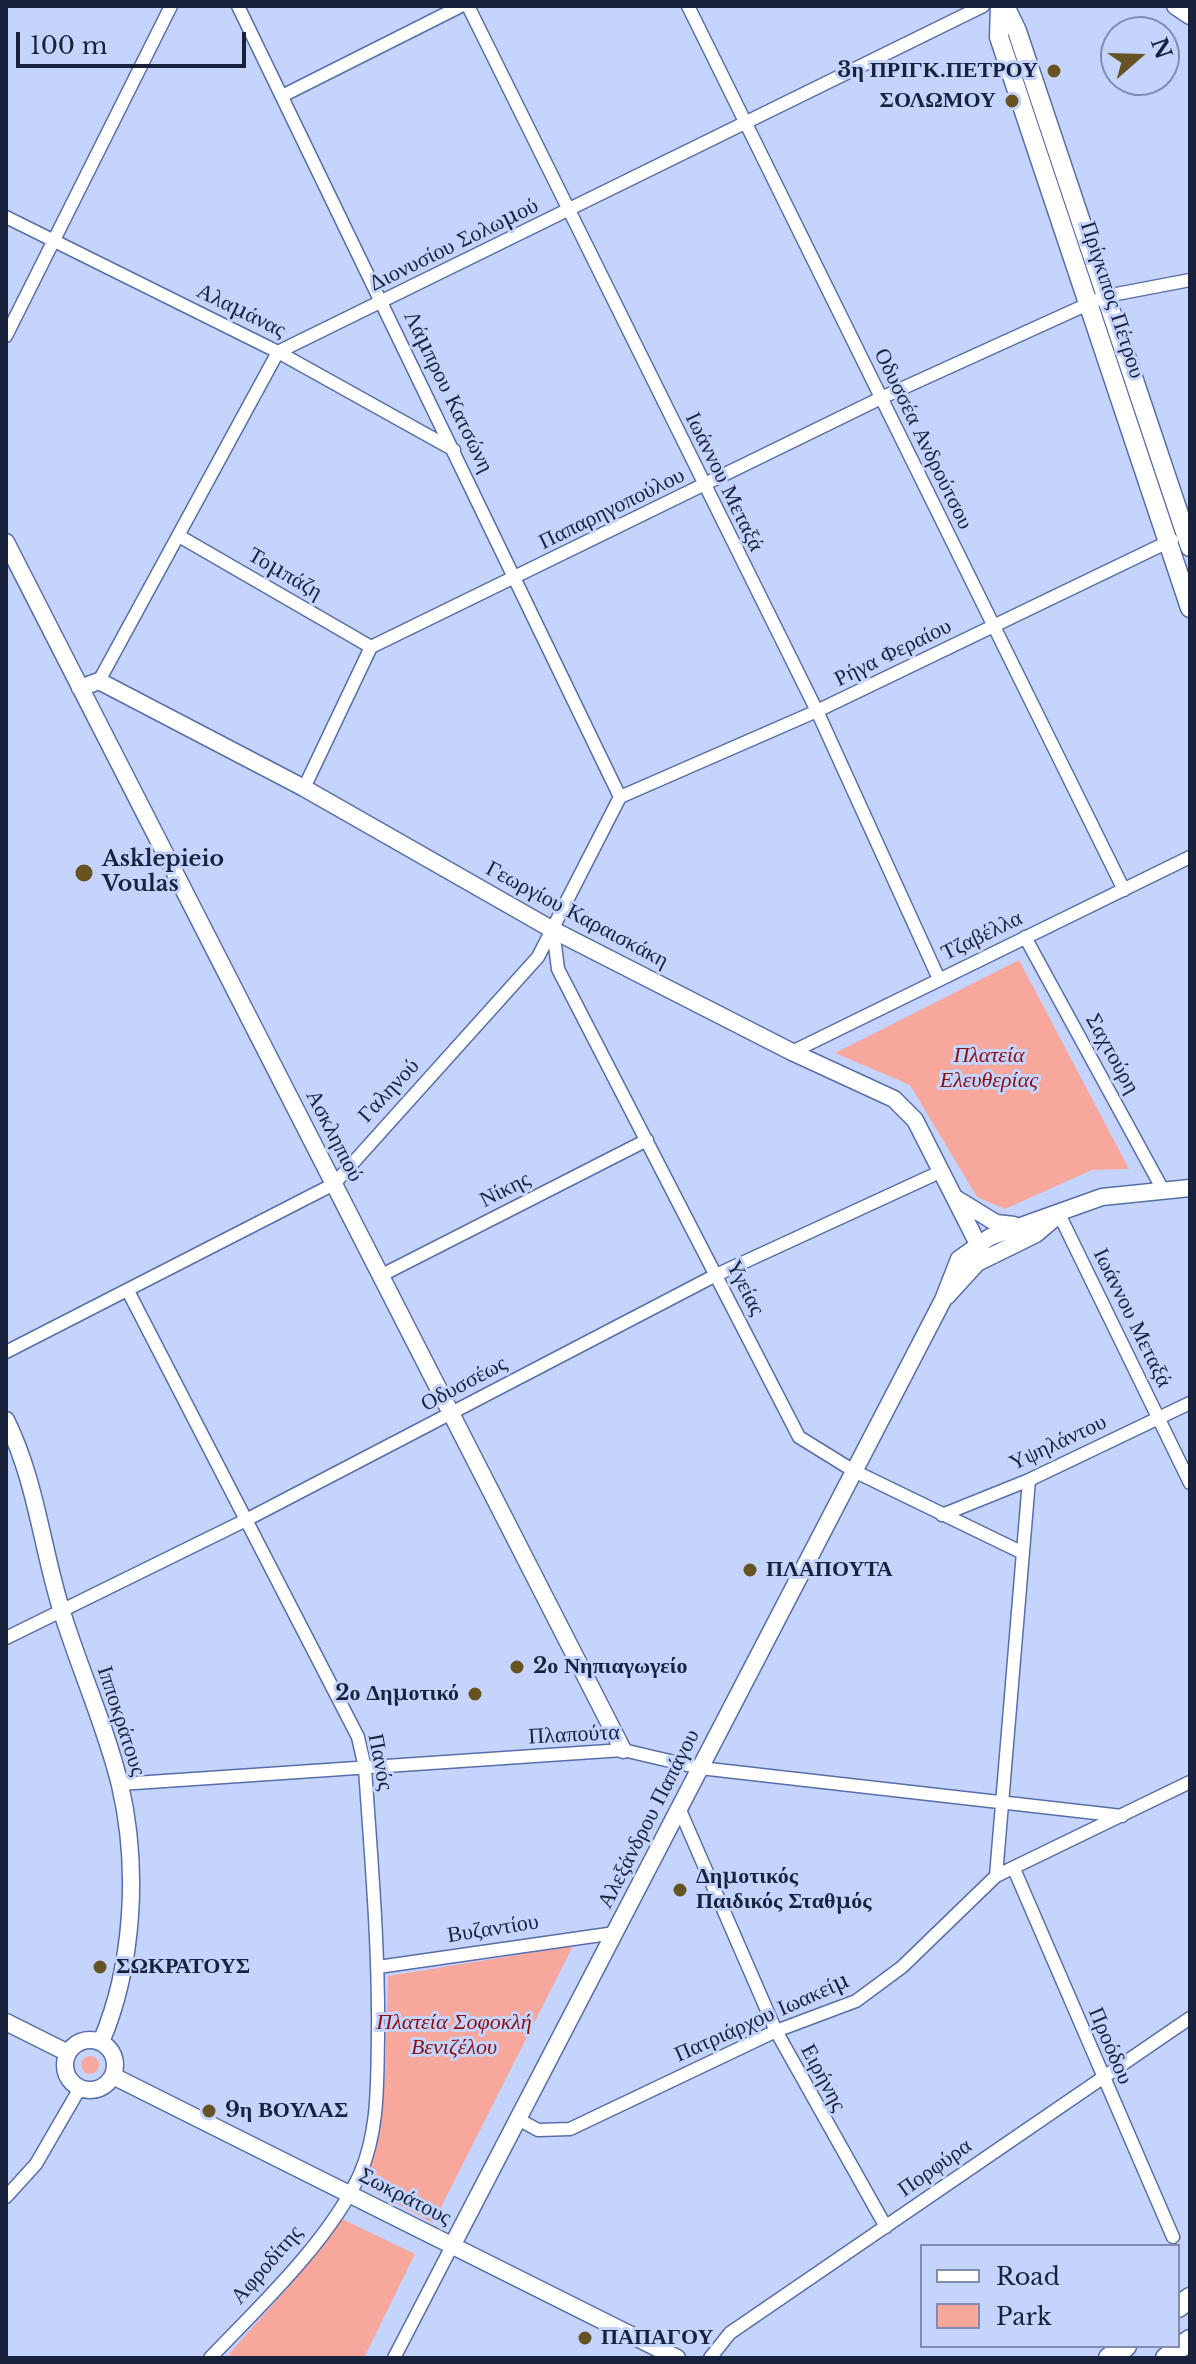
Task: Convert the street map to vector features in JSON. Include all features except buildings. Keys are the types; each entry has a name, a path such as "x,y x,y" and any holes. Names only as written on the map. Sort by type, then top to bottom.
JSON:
{"main road":[{"name":"Πρίγκιπος Πέτρου","path":"1002,6 999,37 1098,300 1183,539 1190,608"}],"street":[{"path":"6,336 171,6"},
{"name":"Λάμπρου Κατσώνη","path":"238,6 620,797"},
{"path":"282,96 461,6"},
{"name":"Ιωάννου Μεταξά","path":"468,6 571,211 703,487 817,711 939,979"},
{"name":"Οδυσσέα Ανδρούτσου","path":"688,6 1124,890"},
{"name":"Διονυσίου Σολωμού","path":"278,352 571,211 983,6"},
{"path":"1175,6 1190,16"},
{"name":"Αλαμάνας","path":"6,217 278,352 454,450"},
{"name":"Παπαρηγοπούλου","path":"371,647 881,398 1098,300 1190,280"},
{"path":"80,688 99,681 278,352"},
{"name":"Τομπάζη","path":"179,536 371,647"},
{"name":"Ρήγα Φεραίου","path":"620,797 817,711 1183,539"},
{"name":"Ασκληπιού","path":"6,542 623,1750"},
{"path":"304,788 371,647"},
{"name":"Γεωργίου Καραισκάκη","path":"99,681 304,788 553,930 792,1052 894,1099 915,1120 981,1251"},
{"name":"Γαληνού","path":"6,1352 334,1184 538,957 620,797"},
{"name":"Τζαβέλλα","path":"792,1052 1190,857"},
{"name":"Υγείας","path":"553,930 558,969 799,1437 854,1471 1023,1553"},
{"name":"Σαχτούρη","path":"1025,937 1163,1190"},
{"name":"Νίκης","path":"380,1276 647,1140"},
{"name":"Οδυσσέως","path":"6,1638 246,1520 716,1275 942,1171"},
{"path":"981,1251 1019,1225 1102,1197 1190,1188"},
{"path":"955,1198 996,1223 1019,1225"},
{"path":"981,1251 1036,1234 1059,1214"},
{"name":"Ιωάννου Μεταξά","path":"1059,1214 1190,1483"},
{"name":"Αλεξάνδρου Παπάγου","path":"394,2358 943,1300 952,1270 981,1251"},
{"name":"Πανός","path":"128,1291 358,1737 365,1768 378,1967 377,2107 368,2150 350,2194"},
{"name":"Υψηλάντου","path":"942,1515 1029,1480 1190,1403"},
{"name":"Ιπποκράτους","path":"6,1420 33,1495 61,1610 120,1784 130,1869 130,1910 114,2007 101,2042"},
{"path":"996,1876 1029,1480"},
{"name":"Πλαπούτα","path":"120,1784 623,1750 700,1768 1002,1805 1122,1816"},
{"name":"Πατριάρχου Ιωακείμ","path":"518,2119 538,2130 570,2129 776,2031 856,2001 902,1967 996,1876 1190,1782"},
{"name":"Ειρήνης","path":"679,1808 776,2031 818,2113 886,2227"},
{"name":"Προόδου","path":"1014,1869 1100,2076 1173,2237"},
{"name":"Βυζαντίου","path":"378,1967 615,1933"},
{"name":"Πορφύρα","path":"710,2358 730,2333 1100,2076 1190,2018"},
{"path":"6,2022 68,2053"},
{"path":"86,2040 101,2042 112,2053 113,2076 99,2088 80,2088 66,2073 68,2053 86,2040"},
{"name":"Σωκράτους","path":"113,2076 677,2358"},
{"path":"6,2197 36,2164 80,2088"},
{"name":"Αφροδίτης","path":"210,2358 312,2245 350,2194"}],"green space":[{"name":"Πλατεία Ελευθερίας","path":"1019,960 1129,1169 1092,1170 1005,1209 977,1197 910,1085 835,1053"},
{"name":"Πλατεία Σοφοκλή Βενιζέλου","path":"573,1946 433,2223 367,2188 385,2078 388,1976"},
{"path":"90,2056 99,2065 90,2074 81,2065"},
{"path":"338,2217 415,2254 364,2358 230,2358 230,2353 290,2285"}],"place":[{"name":"3η ΠΡΙΓΚ.ΠΕΤΡΟΥ","path":"1054,71"},
{"name":"ΣΟΛΩΜΟΥ","path":"1012,101"},
{"name":"Asklepieio Voulas","path":"84,873"},
{"name":"ΠΛΑΠΟΥΤΑ","path":"750,1570"},
{"name":"2ο Νηπιαγωγείο","path":"517,1667"},
{"name":"2ο Δημοτικό","path":"475,1694"},
{"name":"Δημοτικός Παιδικός Σταθμός","path":"680,1890"},
{"name":"ΣΩΚΡΑΤΟΥΣ","path":"100,1967"},
{"name":"9η ΒΟΥΛΑΣ","path":"209,2111"},
{"name":"ΠΑΠΑΓΟΥ","path":"585,2338"}]}
